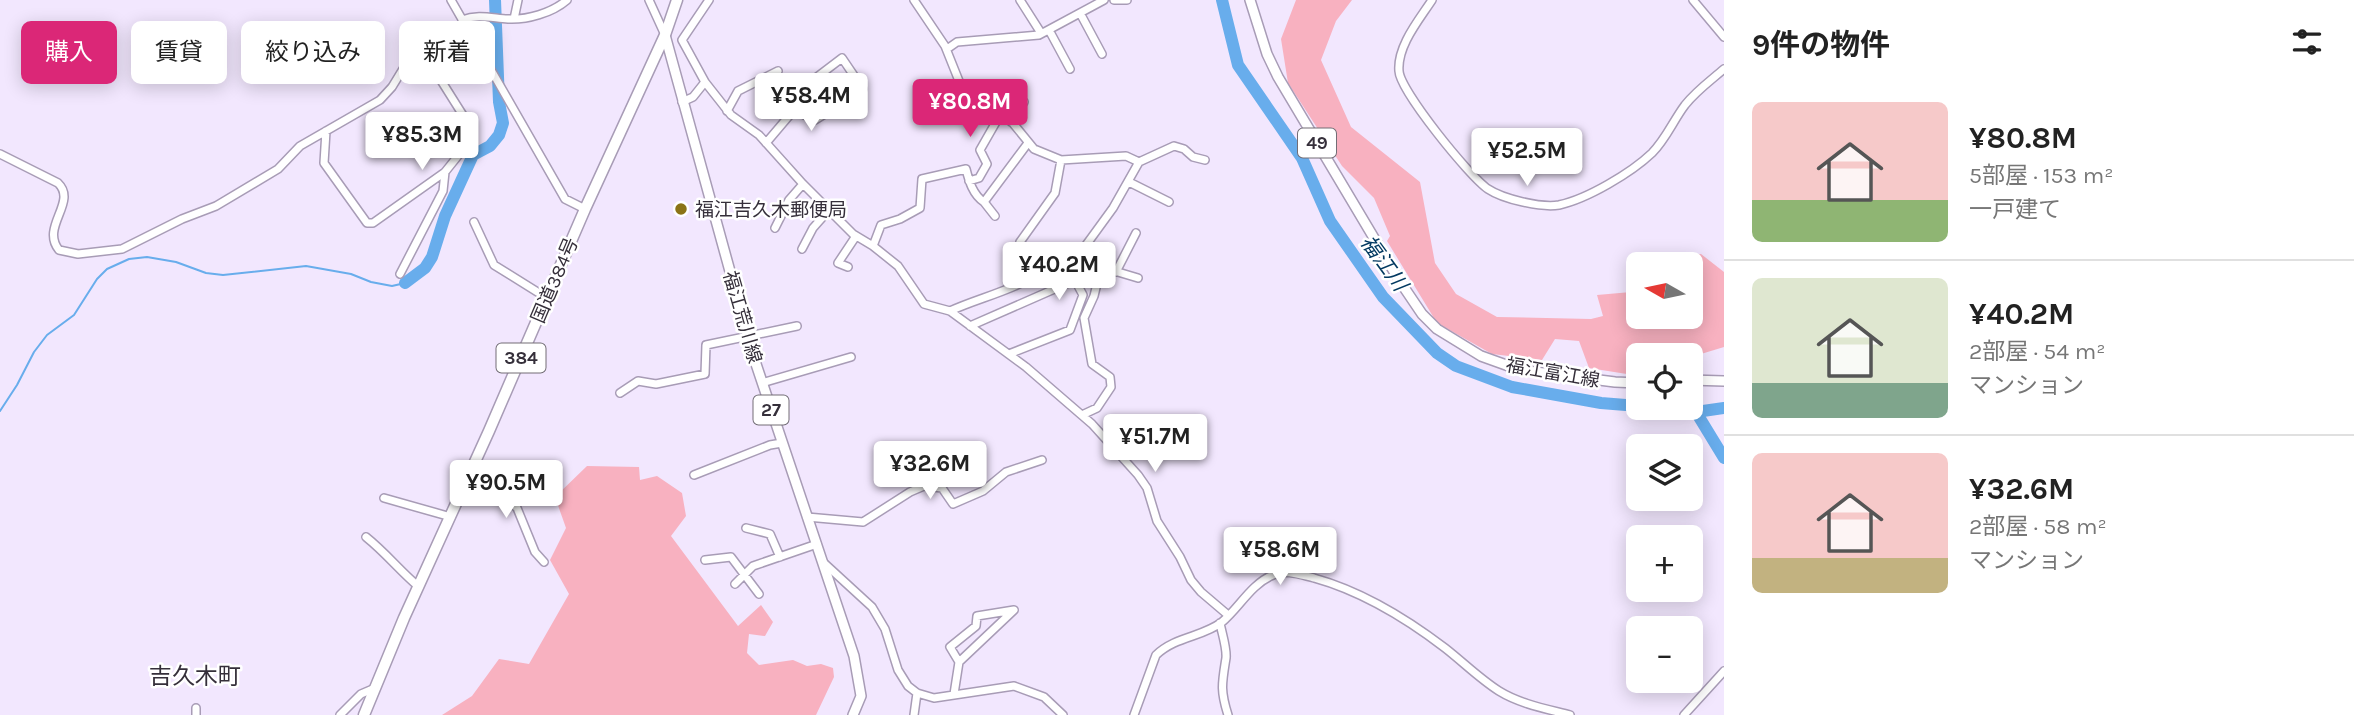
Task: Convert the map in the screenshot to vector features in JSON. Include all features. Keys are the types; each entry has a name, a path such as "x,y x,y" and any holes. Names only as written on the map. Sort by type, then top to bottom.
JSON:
{"highway":[{"name":"国道384号","path":"364,715 585,209 665,35 677,0"}],"main road":[{"name":"福江富江線","path":"1250,0 1267,54 1278,77 1399,280 1429,322 1482,356 1510,367 1626,382"},
{"name":"福江荒川線","path":"665,35 747,335 854,656 861,696 853,715"},
{"path":"1703,380 1724,381"}],"street":[{"path":"451,0 462,20 475,15 527,18 553,9 567,0"},
{"path":"514,19 518,0"},
{"path":"552,0 553,9"},
{"path":"649,0 665,35"},
{"path":"709,0 684,33 682,40 705,82 727,111 766,143 856,236 898,266 924,304 950,311 1009,354 1082,415 1138,475 1150,495 1157,521 1191,580 1200,592 1228,615"},
{"path":"914,0 947,49 971,104 981,111 1007,116 1034,149 1061,160 1126,156 1139,162"},
{"path":"1020,0 1070,68"},
{"path":"947,49 957,42 1045,32 1104,0"},
{"path":"1114,0 1127,0"},
{"path":"1432,0 1403,48 1399,70 1402,83 1427,120 1486,188 1528,203 1548,206 1561,204 1610,182 1636,166 1664,138 1695,94 1724,69"},
{"path":"1693,0 1724,37"},
{"path":"1080,13 1102,54"},
{"path":"766,143 794,110 796,93 842,58 863,89"},
{"path":"727,111 738,91 778,71"},
{"path":"0,154 64,188 63,206 54,224 52,237 60,250 78,254 122,249 182,219 216,206 278,169 300,146 380,100 399,76"},
{"path":"495,78 565,199 585,209"},
{"path":"682,102 693,97 705,82"},
{"path":"326,131 324,163 367,223 373,223 445,172 473,137 471,128 443,84"},
{"path":"1011,122 1024,102"},
{"path":"794,110 815,120 828,112"},
{"path":"969,181 979,178 987,164 980,150 1000,115"},
{"path":"984,202 1028,143"},
{"path":"950,311 1018,284 1050,265 1080,252 1129,182 1139,162 1174,146 1184,149 1193,157 1205,160"},
{"path":"1050,265 1020,242 1055,194 1061,160"},
{"path":"873,246 881,225 920,208 922,179 966,169 979,199 995,216"},
{"path":"400,274 443,191 445,172"},
{"path":"1129,182 1169,202"},
{"path":"775,228 789,200 803,184"},
{"path":"802,249 813,228 829,210"},
{"path":"474,222 494,265 547,298"},
{"path":"1116,272 1136,233"},
{"path":"848,267 838,263 856,236"},
{"path":"1080,252 1101,267 1138,278"},
{"path":"1082,415 1097,408 1111,387 1110,377 1092,363 1084,326 1084,318 1094,296 1101,267"},
{"path":"970,326 1075,280 1083,295 1070,330 1009,354"},
{"path":"620,393 638,381 656,384 705,374 706,345 797,326"},
{"path":"762,383 851,357"},
{"path":"694,475 770,445 782,443"},
{"path":"807,517 863,522 924,486 942,488 953,504 983,491 1006,472 1042,460"},
{"path":"471,470 517,508 535,552 544,562"},
{"path":"384,499 451,517"},
{"path":"746,528 770,534 780,556"},
{"path":"366,537 419,587"},
{"path":"735,584 753,565 817,544"},
{"path":"705,560 731,557 759,594"},
{"path":"823,562 872,607 885,629 898,670 908,686 917,693 934,698 1014,686 1044,697 1063,715"},
{"path":"1134,715 1156,655 1180,639 1220,624 1257,585 1274,574 1294,573 1340,586 1412,625 1500,692 1570,715"},
{"path":"954,694 958,662 950,647 976,626 977,616 1014,610 958,662"},
{"path":"1220,624 1226,657 1223,664 1222,692 1228,715"},
{"path":"1684,715 1724,671"},
{"path":"340,715 361,694 375,688"},
{"path":"914,715 917,693"}],"shaded area":[{"path":"1296,0 1352,0 1336,21 1321,60 1351,127 1420,182 1435,263 1456,294 1497,317 1591,319 1603,316 1597,295 1626,292 1626,329 1703,329 1703,256 1724,272 1724,347 1703,353 1703,343 1626,343 1626,374 1589,368 1579,341 1555,339 1542,360 1492,354 1437,323 1387,241 1390,236 1374,198 1342,166 1288,83 1281,39"},
{"path":"587,466 639,467 640,480 657,476 682,493 686,516 671,536 738,626 761,605 773,622 765,636 749,634 747,653 759,665 793,660 807,666 821,664 833,668 834,677 816,715 442,715 472,696 499,659 529,664 569,594 550,560 566,528 555,497"}],"waterway":[{"path":"405,283 425,268 432,257 445,216 473,155 490,146 499,135 503,123 499,102 495,0"},
{"name":"福江川","path":"1222,0 1238,65 1302,158 1330,221 1383,297 1437,353 1456,366 1512,387 1626,405"},
{"path":"0,411 34,352 47,335 74,315 97,279 107,269 129,259 147,257 223,275 306,266 351,274 392,286 405,283"},
{"name":"福江川","path":"1703,411 1724,408"},
{"name":"福江川","path":"1701,420 1724,458"}],"place":[{"name":"福江吉久木郵便局","path":"681,209"}],"district":[{"name":"吉久木町","path":"195,676"}]}
